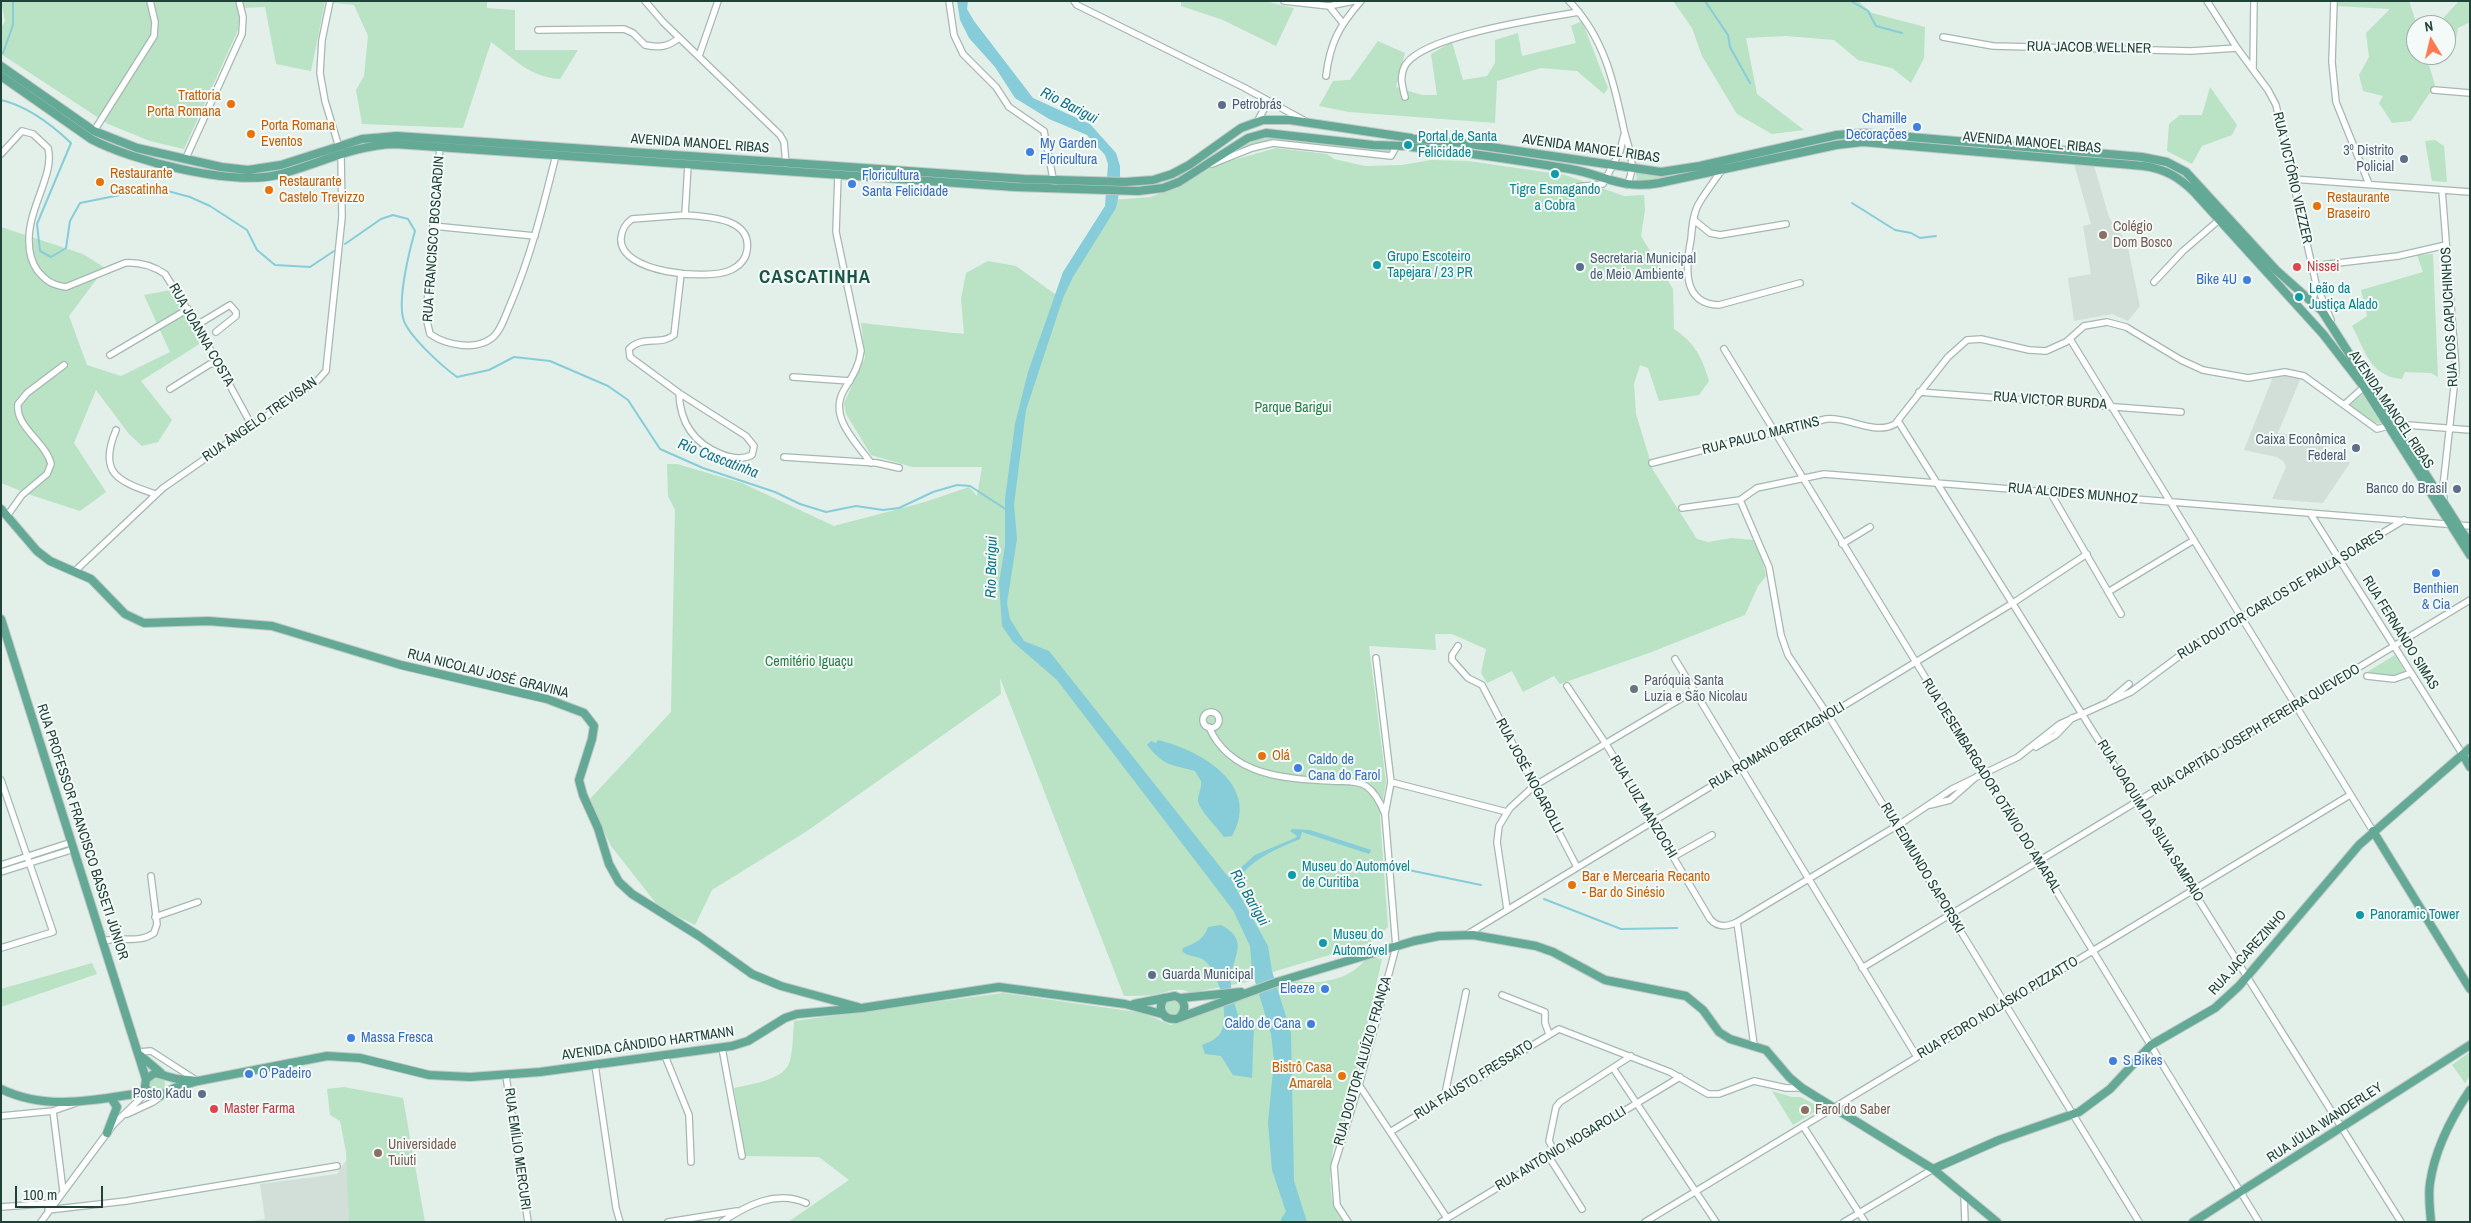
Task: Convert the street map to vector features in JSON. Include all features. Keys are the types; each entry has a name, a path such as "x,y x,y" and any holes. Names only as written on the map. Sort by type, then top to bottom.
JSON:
{"main road":[{"name":"AVENIDA MANOEL RIBAS","path":"1,66 93,135 127,146 231,169 257,170 340,150 406,145 1031,188 1147,191 1170,185 1206,167 1248,138 1266,133 1396,147 1410,142 1457,142 1611,166 1667,172 1836,135 1864,132 2151,158 2180,168 2199,184 2276,270 2313,301 2334,328 2392,426 2454,524 2470,544"},
{"name":"AVENIDA MANOEL RIBAS","path":"1,76 122,153 218,176 249,179 276,175 374,137 463,140 1054,180 1125,182 1153,180 1172,174 1189,165 1233,132 1257,122 1280,120 1570,169 1627,185 1651,185 1836,145 1862,142 2144,166 2166,171 2186,184 2323,334 2392,426 2444,503 2470,554"},
{"path":"1886,143 1899,138 1900,135"},
{"path":"406,145 424,143 428,138"},
{"path":"440,147 448,142 463,140"},
{"path":"540,154 548,151 551,146"},
{"path":"2037,156 2042,152 2040,147"},
{"path":"556,155 560,151 572,148"},
{"path":"2062,159 2060,153 2063,150"},
{"path":"652,162 674,160 677,155"},
{"path":"688,165 694,159 713,157"},
{"path":"1722,170 1723,166 1734,158"},
{"path":"166,164 182,163 185,160"},
{"path":"1686,178 1697,173 1700,166"},
{"path":"1031,188 1051,184 1054,180"},
{"path":"2309,319 2313,301"},
{"path":"2323,334 2334,328"},
{"name":"RUA NICOLAU JOSÉ GRAVINA","path":"1,509 37,551 50,561 98,584 130,618 144,623 208,621 248,622 272,626 401,665 547,699 584,712 592,721 594,733 580,772 580,787 598,828 609,864 619,882 632,894 699,936 752,974 781,986 862,1008"},
{"name":"RUA PROFESSOR FRANCISCO BASSETI JÚNIOR","path":"2,622 138,1052 146,1085"},
{"name":"RUA JACAREZINHO","path":"1934,1169 1999,1140 2073,1115 2102,1096 2151,1045 2215,1008 2247,976 2359,845 2470,748"},
{"name":"RUA FERNANDO SIMAS","path":"2462,755 2470,766"},
{"path":"2373,832 2470,989"},
{"path":"1216,999 1181,998 1171,995 1164,998 1160,1006 1162,1014 1168,1019 1180,1017 1216,999 1255,990 1396,946 1432,937 1466,935 1536,946 1553,952 1605,980 1686,996 1699,1005 1724,1036 1754,1045 1771,1054 1789,1077 1802,1088 1934,1169 1997,1222"},
{"name":"AVENIDA CÂNDIDO HARTMANN","path":"164,1093 198,1081 307,1059 338,1056 370,1060 416,1072 443,1076 506,1076 595,1065 722,1048 748,1041 791,1016 862,1008 1005,987 1125,1004 1162,1014"},
{"name":"AVENIDA CÂNDIDO HARTMANN","path":"1125,1004 1164,998"},
{"path":"1180,1017 1185,1008 1181,998"},
{"name":"RUA JÚLIA WANDERLEY","path":"2193,1222 2470,1045"},
{"name":"RUA PROFESSOR FRANCISCO BASSETI JÚNIOR","path":"138,1052 163,1075"},
{"path":"1,1088 39,1100 76,1103 124,1095 146,1085 155,1073 163,1075 168,1082 164,1093 153,1096 146,1085"},
{"name":"AVENIDA CÂNDIDO HARTMANN","path":"163,1075 198,1081"},
{"path":"2431,1222 2430,1183 2436,1156 2449,1122 2470,1090"},
{"path":"107,1133 117,1107 111,1098"}],"street":[{"path":"93,135 154,36 155,22 150,1"},
{"path":"185,160 242,34 243,16 239,1"},
{"name":"RUA ÂNGELO TREVISAN","path":"74,571 155,494 317,381 326,371 341,238 340,150 325,101 320,72 320,56 330,1"},
{"path":"645,1 679,38 780,134 784,142 785,171"},
{"path":"698,56 718,1"},
{"path":"949,1 954,35 963,54 996,87 1008,107 1044,131 1056,189"},
{"path":"1074,1 1310,124"},
{"path":"1284,1 1328,6 1354,1"},
{"path":"1326,76 1330,47 1342,22 1361,1"},
{"path":"1569,1 1579,12 1607,60 1616,90 1633,169 1627,185"},
{"name":"RUA VICTÓRIO VIEZZER","path":"2207,1 2276,105 2316,284 2334,328"},
{"path":"2253,69 2254,1"},
{"path":"2334,1 2332,62 2336,102 2368,184"},
{"path":"1328,6 1342,22"},
{"path":"1405,97 1401,78 1406,64 1422,52 1441,42 1463,35 1579,12"},
{"path":"538,30 624,29 633,33 645,44 665,47 679,38"},
{"name":"RUA JACOB WELLNER","path":"1943,37 1993,46 2191,51 2237,48"},
{"path":"2434,90 2470,93"},
{"path":"1257,122 1268,102"},
{"name":"RUA JOANNA COSTA","path":"1,154 22,131 33,134 48,148 49,168 28,227 32,264 46,282 66,287 116,266 135,262 158,269 164,274 188,309 252,426"},
{"path":"1576,187 1600,186 1606,180 1611,166 1620,151 1624,131"},
{"name":"RUA FRANCISCO BOSCARDIN","path":"440,147 426,310 428,330 442,340 456,344 473,345 492,338 502,324 526,269 535,236"},
{"path":"433,226 535,236 556,155"},
{"path":"685,215 688,165"},
{"path":"1722,170 1698,206 1694,220 1686,273 1695,294 1706,302 1726,304 1800,283"},
{"path":"838,175 835,214 836,238 861,351 858,365 840,398 839,414 845,427 871,463"},
{"path":"2293,179 2470,192"},
{"name":"RUA DOS CAPUCHINHOS","path":"2442,190 2456,369 2444,503"},
{"path":"685,215 713,217 731,223 744,234 747,250 738,266 731,270 709,275 681,274 652,267 631,257 622,247 621,240 626,224 632,219 685,215"},
{"path":"1694,220 1710,232 1720,235 1786,224"},
{"path":"2154,282 2183,251 2219,220"},
{"path":"2312,266 2398,256 2446,245"},
{"path":"679,393 682,418 694,438 701,445 726,456 738,458 752,455 754,446 746,436 679,393 634,361 629,353 633,344 665,339 674,335 681,274"},
{"name":"RUA VICTÓRIO VIEZZER","path":"2313,301 2316,284"},
{"path":"197,325 230,305 236,312 236,316 216,332"},
{"path":"110,355 188,309"},
{"path":"1898,421 1954,350 1971,339 1987,340 2040,351 2050,350 2070,339 2076,331 2090,324 2107,322 2118,323 2196,368 2248,378 2285,372 2297,373 2311,380 2373,428 2382,430 2392,426 2470,430"},
{"path":"2070,339 2373,832"},
{"name":"RUA DESEMBARGADOR OTÁVIO DO AMARAL","path":"1724,349 1774,434 2259,1222"},
{"path":"170,389 210,364 218,363"},
{"path":"7,516 22,495 47,474 51,464 48,455 19,415 18,404 27,392 64,365"},
{"path":"793,377 850,381"},
{"path":"2344,405 2364,387"},
{"name":"RUA VICTOR BURDA","path":"1919,392 2181,412"},
{"name":"RUA PAULO MARTINS","path":"1652,463 1832,418 1884,428 1892,426 1898,421"},
{"name":"RUA JOAQUIM DA SILVA SAMPAIO","path":"1898,421 2401,1222"},
{"path":"116,430 107,451 107,458 113,472 130,484 155,494"},
{"path":"784,457 871,463 899,468"},
{"name":"RUA ALCIDES MUNHOZ","path":"1682,508 1740,500 1757,488 1824,474 2470,526"},
{"path":"2050,492 2122,614"},
{"name":"RUA EDMUNDO SAPORSKI","path":"1740,500 1769,567 1782,635 1788,655 1828,715 2139,1222"},
{"name":"RUA FERNANDO SIMAS","path":"2310,513 2462,755"},
{"name":"RUA DOUTOR CARLOS DE PAULA SOARES","path":"1720,926 1737,922 1896,826 1952,788 2026,752 2054,728 2137,688 2190,648 2404,520"},
{"path":"1842,544 1870,527"},
{"path":"2108,592 2194,540"},
{"name":"RUA ROMANO BERTAGNOLI","path":"1466,935 2013,603 2087,554"},
{"name":"RUA CAPITÃO JOSEPH PEREIRA QUEVEDO","path":"1862,968 2470,600"},
{"name":"RUA JOSÉ NOGAROLLI","path":"1458,646 1452,655 1452,660 1468,678 1482,686 1577,867"},
{"name":"RUA DOUTOR ALUÍZIO FRANÇA","path":"1348,1222 1337,1205 1334,1166 1359,1085 1396,946 1386,814 1391,782 1376,658"},
{"path":"1675,659 1917,1057"},
{"path":"2367,676 2394,679 2411,673"},
{"path":"2108,702 2129,684"},
{"name":"RUA LUIZ MANZOCHI","path":"1567,686 1606,744 1710,919 1720,926"},
{"path":"1507,910 1497,842 1499,826 1507,812 1534,786 1694,691"},
{"path":"1209,727 1223,749 1251,769 1282,778 1362,784 1376,797 1386,814"},
{"path":"1928,806 1950,800 1972,783 1976,776"},
{"path":"1,780 26,857 31,863 53,932 1,948"},
{"path":"1391,782 1507,812"},
{"name":"RUA PEDRO NOLASKO PIZZATTO","path":"1645,1222 2350,794"},
{"path":"1673,857 1712,834"},
{"path":"1,865 73,846"},
{"path":"1,872 31,863 73,846"},
{"path":"103,941 116,938 138,940 150,936 156,929 150,876"},
{"path":"155,917 198,902"},
{"path":"1737,922 1754,1045"},
{"path":"1444,1099 1466,992"},
{"path":"1502,995 1545,1012 1545,1024 1549,1034"},
{"name":"RUA FAUSTO FRESSATO","path":"1390,1132 1559,1029 1631,1056"},
{"path":"722,1048 742,1156"},
{"path":"138,1052 151,1051 198,1081"},
{"path":"665,1056 689,1115 691,1162"},
{"path":"1582,1209 1552,1155 1549,1141 1558,1105 1631,1056 1680,1077 1704,1092 1714,1095 1754,1081 1786,1088 1802,1088"},
{"path":"595,1065 616,1208 620,1222"},
{"path":"1613,1068 1716,1222"},
{"name":"RUA EMÍLIO MERCURI","path":"506,1076 528,1222"},
{"name":"RUA ANTÔNIO NOGAROLLI","path":"1444,1220 1680,1077"},
{"path":"41,1222 48,1210 107,1133 146,1085"},
{"path":"1359,1085 1444,1220"},
{"path":"121,1117 153,1102 164,1093"},
{"path":"1,1116 54,1111 76,1103"},
{"path":"54,1111 63,1191"},
{"path":"1803,1126 1865,1222"},
{"path":"48,1210 126,1201 337,1166"},
{"path":"1844,1222 1934,1169"},
{"path":"1964,1196 1965,1222"},
{"path":"668,1222 701,1219 739,1210 760,1201 779,1197 797,1199 806,1203"},
{"path":"1,1207 54,1203"},
{"path":"722,1222 739,1210"}],"shaded area":[{"name":"Colégio Dom Bosco","path":"2074,164 2094,166 2109,217 2127,243 2140,306 2128,321 2112,314 2074,321 2068,278 2091,274 2083,226 2091,224"},
{"path":"2285,374 2292,375 2300,380 2278,433 2329,439 2327,450 2350,463 2323,503 2272,499 2286,467 2284,462 2277,457 2244,450 2273,377"},
{"name":"Universidade Tuiuti","path":"370,1125 408,1222 244,1222 265,1219 260,1184 337,1174"}],"green space":[{"path":"1,1 487,1 487,8 515,10 515,50 578,50 560,79 549,78 531,71 491,42 463,128 362,124 356,90 364,76 368,36 354,5 325,2 311,71 276,64 265,7 240,8 238,30 184,149 150,141 108,124 1,54 1,28 5,21"},
{"path":"1181,1 1264,1 1294,8 1276,46 1223,20 1181,6"},
{"path":"1673,1 1858,1 1872,13 1925,27 1924,58 1911,83 1892,68 1858,60 1834,40 1786,36 1746,38 1757,94 1804,130 1772,134 1737,114 1702,56 1692,28"},
{"path":"2339,1 2409,1 2414,15 2406,15 2406,65 2429,65 2435,85 2411,121 2392,123 2379,103 2383,96 2363,91 2359,75 2369,57 2366,33 2390,9 2336,6"},
{"path":"2459,1 2470,1 2470,22 2458,28 2456,39 2456,15 2446,15"},
{"path":"1582,21 1608,88 1604,94 1577,71 1541,68 1497,81 1495,123 1349,112 1319,106 1333,81 1350,80 1378,41 1405,53 1396,87 1422,95 1437,95 1431,54 1452,42 1463,80 1487,76 1495,63 1495,40 1518,33 1522,56 1576,43 1571,26"},
{"path":"2210,87 2237,125 2232,135 2202,146 2192,164 2167,151 2169,124 2180,115 2202,115"},
{"path":"1276,137 1391,150 1386,153 1278,140 1258,143 1234,152 1255,140"},
{"path":"2435,140 2444,146 2447,182 2432,181 2425,141"},
{"name":"Parque Barigui","path":"1276,148 1327,154 1334,159 1365,166 1402,165 1431,160 1468,161 1565,175 1624,196 1644,195 1645,210 1641,236 1673,289 1674,329 1697,351 1709,381 1699,395 1659,401 1648,368 1640,365 1634,384 1636,414 1653,470 1697,539 1708,542 1731,538 1753,540 1763,562 1766,576 1758,586 1745,615 1649,653 1560,684 1554,676 1523,692 1512,671 1487,683 1481,673 1486,649 1452,634 1435,634 1436,650 1369,646 1386,782 1380,817 1388,927 1370,943 1279,970 1247,982 1190,993 1178,989 1155,995 1124,996 1000,678 1001,694 807,831 712,890 695,925 659,907 611,846 589,800 671,712 675,510 668,496 667,464 677,464 742,483 834,526 925,502 969,487 977,496 982,467 912,467 871,455 846,414 844,403 865,358 861,323 964,334 961,299 966,273 988,261 1016,266 1059,297 1112,200 1151,197 1189,181 1216,165"},
{"path":"1636,174 1667,175 1668,179 1637,181"},
{"path":"1,227 83,254 105,268 69,316 87,365 121,376 170,352 144,295 171,290 201,343 141,381 172,420 158,442 142,446 129,434 96,390 74,443 106,492 80,511 1,483"},
{"path":"2433,254 2438,377 2431,373 2405,372 2402,379 2391,377 2376,368 2370,361 2352,326 2367,316 2361,290 2423,272 2417,255"},
{"path":"2363,394 2381,424 2371,422 2350,405"},
{"path":"2395,655 2405,672 2391,676 2367,672"},
{"path":"1368,956 1382,959 1352,1093 1333,1149 1330,1179 1332,1200 1344,1222 788,1222 849,1180 819,1157 745,1156 734,1088 758,1083 782,1073 790,1061 794,1021 1003,993 1143,1013 1171,1025 1244,996 1289,981 1320,982 1336,979 1357,968"},
{"path":"92,963 97,974 1,1007 1,989"},
{"path":"1170,998 1179,1001 1181,1010 1177,1015 1169,1016 1163,1008 1164,1003"},
{"path":"2470,1052 2470,1076 2465,1083 2452,1065"},
{"path":"157,1076 163,1078 165,1084 163,1090 157,1092 151,1090 149,1084 151,1078"},
{"path":"344,1087 403,1098 425,1222 349,1222 346,1152 340,1121 330,1115 327,1089"},
{"path":"1772,1091 1792,1097 1801,1097 1821,1108 1793,1125"}],"water":[{"path":"957,1 968,1 967,9 974,21 1033,98 1090,124 1116,153 1120,166 1120,189 1116,208 1073,277 1063,298 1026,410 1014,505 1017,539 1007,603 1010,619 1024,641 1049,651 1229,878 1255,855 1295,838 1297,836 1290,831 1292,829 1310,830 1371,850 1369,854 1302,832 1300,839 1255,862 1240,876 1234,885 1268,946 1272,971 1291,1033 1294,1181 1307,1222 1281,1222 1286,1212 1272,1170 1268,1123 1274,1060 1271,1034 1252,971 1250,946 1233,910 1057,680 1013,642 1002,626 999,583 1005,546 1005,499 1015,424 1028,372 1063,272 1105,206 1108,164 1105,155 1087,135 1049,119 1015,98 995,67 969,38 960,20"},
{"path":"1158,740 1192,752 1208,761 1233,786 1239,801 1239,818 1232,836 1224,837 1199,805 1201,781 1195,771 1168,764 1147,745 1151,741 1156,743"},
{"path":"1221,925 1231,931 1238,945 1231,975 1231,988 1240,1019 1249,1020 1254,1025 1252,1078 1233,1075 1221,1056 1205,1054 1202,1045 1217,1037 1221,1032 1224,1016 1222,996 1215,976 1206,962 1201,958 1187,955 1182,951 1183,948 1201,938 1208,927"}],"waterway":[{"name":"Rio Cascatinha","path":"3,53 13,25 13,1"},
{"path":"1705,1 1728,35 1730,47 1750,83"},
{"path":"1851,1 1868,11 1876,26 1902,33"},
{"name":"Rio Cascatinha","path":"1,100 30,111 71,143 37,224 40,251 51,257 66,248 70,221 80,203 135,192 164,190 190,197 210,206 247,230 257,250 275,265 310,267 334,251"},
{"path":"1852,203 1895,230 1911,233 1920,238 1936,236"},
{"name":"Rio Cascatinha","path":"345,244 381,219 393,215 408,219 415,231 403,287 403,318 418,342 457,377 489,370 514,357 550,361 608,386 628,400 660,449 703,468 775,492 800,504 826,512 856,506 883,510 899,508 933,492 957,485 970,486 1007,510"},
{"path":"1394,867 1481,885"},
{"path":"1544,899 1621,929 1677,928"}],"place":[{"name":"Trattoria Porta Romana","path":"231,104"},
{"name":"Petrobrás","path":"1222,105"},
{"name":"Chamille Decorações","path":"1917,127"},
{"name":"Porta Romana Eventos","path":"251,134"},
{"name":"Portal de Santa Felicidade","path":"1408,145"},
{"name":"My Garden Floricultura","path":"1030,152"},
{"name":"3º Distrito Policial","path":"2404,159"},
{"name":"Tigre Esmagando a Cobra","path":"1555,174"},
{"name":"Restaurante Cascatinha","path":"100,182"},
{"name":"Floricultura Santa Felicidade","path":"852,184"},
{"name":"Restaurante Castelo Trevizzo","path":"269,190"},
{"name":"Restaurante Braseiro","path":"2317,206"},
{"name":"Colégio Dom Bosco","path":"2103,235"},
{"name":"Grupo Escoteiro Tapejara / 23 PR","path":"1377,265"},
{"name":"Secretaria Municipal de Meio Ambiente","path":"1580,267"},
{"name":"Nissei","path":"2297,267"},
{"name":"Bike 4U","path":"2247,280"},
{"name":"Leão da Justiça Alado","path":"2299,297"},
{"name":"Caixa Econômica Federal","path":"2356,448"},
{"name":"Banco do Brasil","path":"2457,489"},
{"name":"Benthien & Cia","path":"2436,573"},
{"name":"Paróquia Santa Luzia e São Nicolau","path":"1634,689"},
{"name":"Olá","path":"1262,756"},
{"name":"Caldo de Cana do Farol","path":"1298,768"},
{"name":"Museu do Automóvel de Curitiba","path":"1292,875"},
{"name":"Bar e Mercearia Recanto - Bar do Sinésio","path":"1572,885"},
{"name":"Panoramic Tower","path":"2360,915"},
{"name":"Museu do Automóvel","path":"1323,943"},
{"name":"Guarda Municipal","path":"1152,975"},
{"name":"Eleeze","path":"1325,989"},
{"name":"Caldo de Cana","path":"1311,1024"},
{"name":"Massa Fresca","path":"351,1038"},
{"name":"S Bikes","path":"2113,1061"},
{"name":"O Padeiro","path":"249,1074"},
{"name":"Bistrô Casa Amarela","path":"1342,1076"},
{"name":"Posto Kadu","path":"202,1094"},
{"name":"Master Farma","path":"214,1109"},
{"name":"Farol do Saber","path":"1805,1110"},
{"name":"Universidade Tuiuti","path":"378,1153"}],"district":[{"name":"CASCATINHA","path":"815,278"}],"water label":[{"name":"Rio Barigui","path":"1069,106"},
{"name":"Rio Barigui","path":"992,567"},
{"name":"Rio Barigui","path":"1249,898"}],"park label":[{"name":"Cemitério Iguaçu","path":"809,662"}]}
